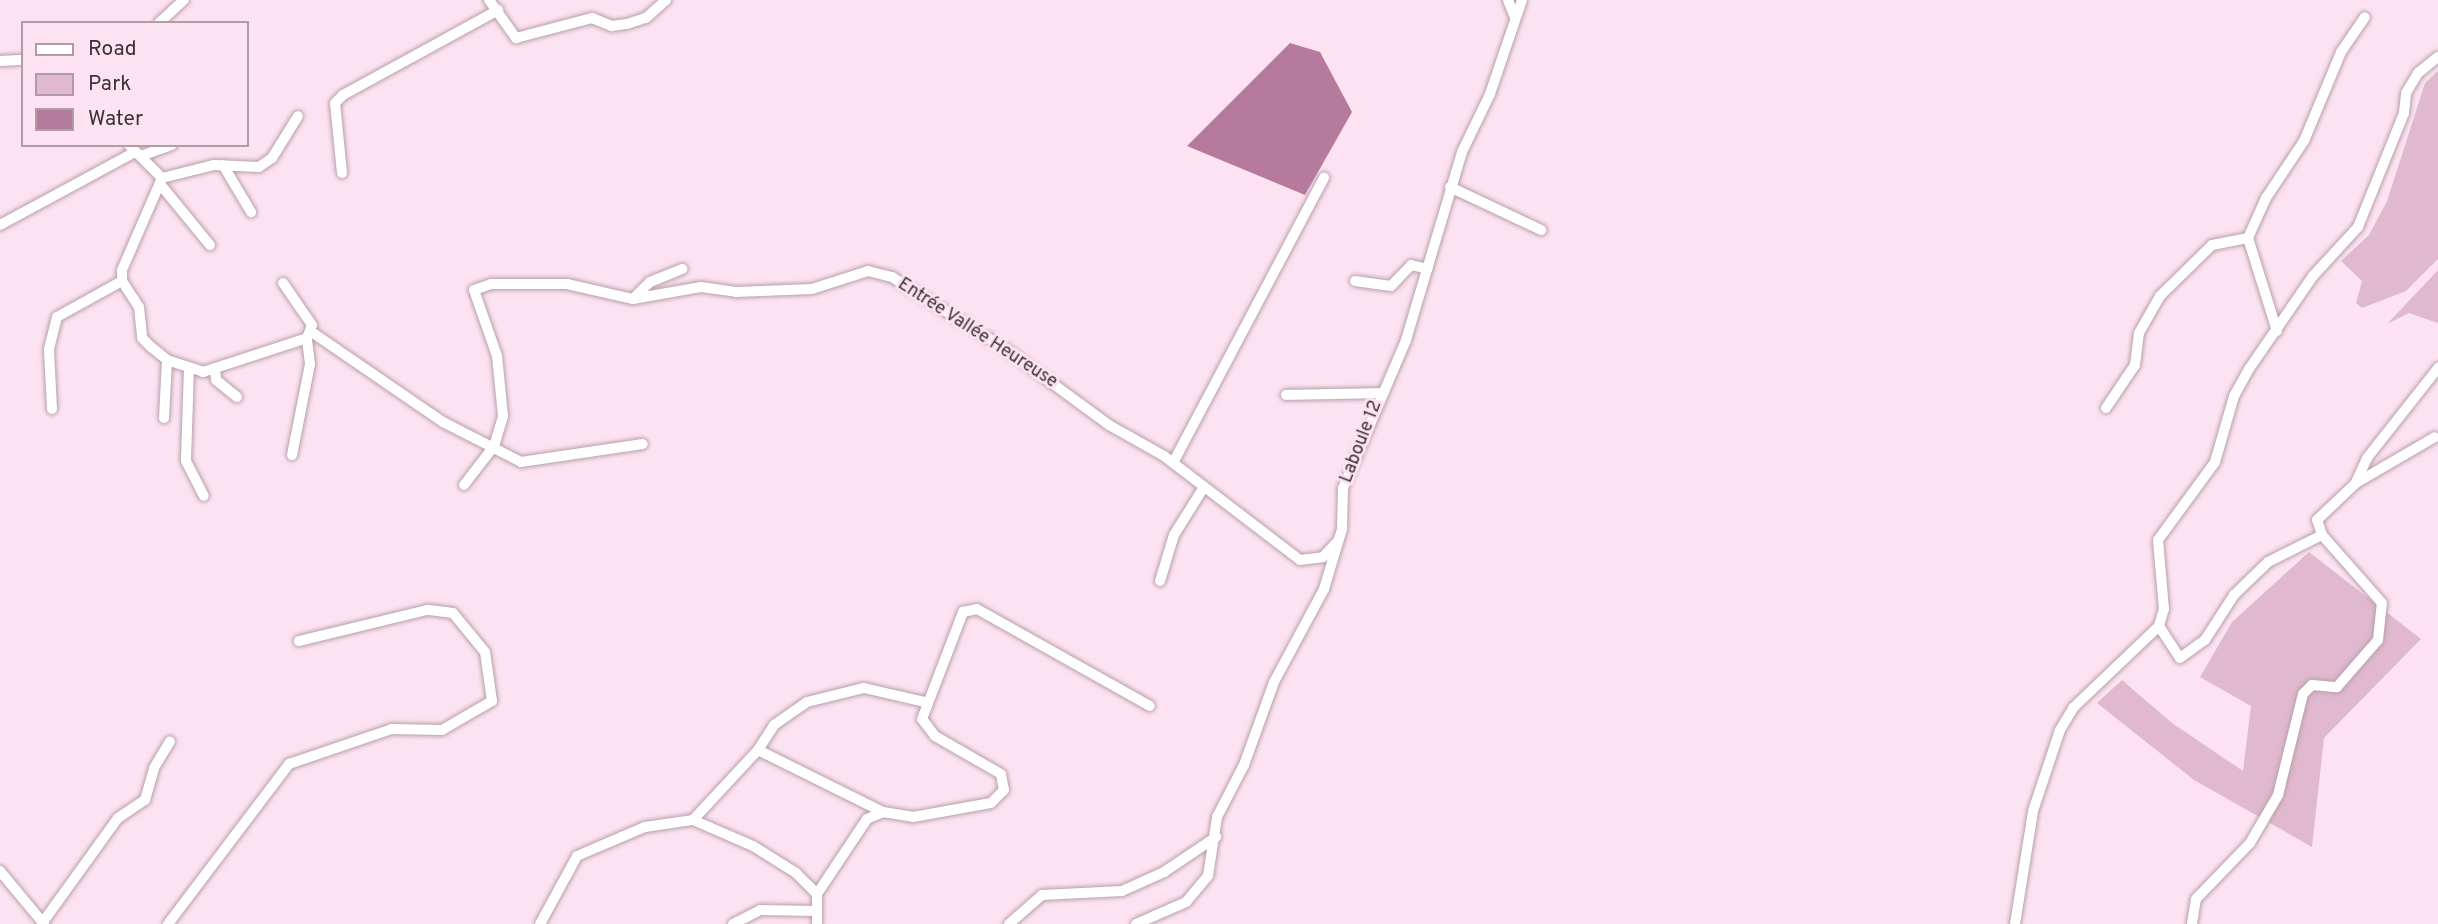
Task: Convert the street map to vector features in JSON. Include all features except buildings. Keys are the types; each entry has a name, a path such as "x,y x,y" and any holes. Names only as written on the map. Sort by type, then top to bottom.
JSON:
{"street":[{"path":"161,21 184,0"},
{"path":"489,0 516,38 592,18 611,26 626,24 646,18 666,0"},
{"path":"1508,0 1515,18"},
{"name":"Laboule 12","path":"1136,924 1161,917 1194,896 1208,876 1217,817 1244,765 1274,682 1324,589 1338,541 1343,488 1428,269 1450,187 1490,94 1522,0"},
{"path":"342,173 335,103 343,95 498,10"},
{"path":"2277,331 2248,238 2266,198 2304,141 2341,52 2365,17"},
{"path":"2015,924 2027,835 2060,730 2073,708 2160,626 2164,609 2158,540 2215,462 2234,396 2313,276 2358,227 2404,113 2406,93 2417,73 2438,57"},
{"path":"0,61 20,60"},
{"path":"161,181 223,165 266,164 298,116"},
{"path":"0,225 135,151 160,147"},
{"path":"135,151 210,245"},
{"path":"223,165 251,212"},
{"path":"1173,463 1324,178"},
{"path":"161,181 126,257 122,281 139,307 142,338 167,360 189,369 215,370 310,336"},
{"path":"1450,187 1541,230"},
{"path":"2106,408 2135,365 2139,333 2160,296 2213,245 2248,238"},
{"path":"1355,281 1395,285 1407,267 1428,269"},
{"path":"633,299 650,282 684,269"},
{"name":"Entrée Vallée Heureuse","path":"494,446 502,430 503,391 474,290 491,284 567,284 633,299 701,287 736,292 813,289 868,271 883,273 1173,463 1300,559 1323,557 1338,541"},
{"path":"52,409 49,349 57,317 122,281"},
{"path":"283,283 310,336 310,364 292,455"},
{"path":"310,336 443,422 529,463 643,444"},
{"path":"164,418 167,360"},
{"path":"2356,483 2367,458 2438,368"},
{"path":"189,369 186,461 204,496"},
{"path":"215,370 216,380 237,397"},
{"path":"1286,395 1381,393"},
{"path":"2192,924 2196,899 2250,844 2278,795 2303,694 2312,685 2337,687 2378,640 2382,603 2322,535 2317,520 2356,483 2435,437"},
{"path":"464,485 494,446"},
{"path":"1160,581 1174,535 1204,487"},
{"path":"2160,626 2180,658 2206,640 2234,595 2268,562 2322,535"},
{"path":"758,750 883,812 913,817 991,803 1004,790 1001,774 934,736 922,719 925,702 963,612 983,609 1150,706"},
{"path":"167,924 289,764 392,729 442,730 492,701 485,652 453,613 426,610 299,642"},
{"path":"693,820 758,750 774,725 807,702 864,688 925,702"},
{"path":"1,873 43,923 118,818 145,800 154,768 170,741"},
{"path":"817,924 817,894 867,819 883,812"},
{"path":"540,924 577,856 646,827 693,820 752,846 796,873 817,894"},
{"path":"1009,924 1042,895 1122,891 1164,872 1216,837"},
{"path":"733,924 760,910 816,911"}],"green space":[{"path":"2438,71 2438,259 2406,291 2362,308 2356,303 2362,281 2341,261 2369,235 2387,201 2425,83"},
{"path":"2438,270 2438,323 2409,313 2387,324"},
{"path":"2309,552 2421,639 2324,738 2312,847 2194,780 2097,703 2122,680 2172,723 2243,771 2251,706 2200,677 2232,622"}],"water":[{"path":"1290,43 1320,52 1352,112 1305,195 1187,146"}]}
